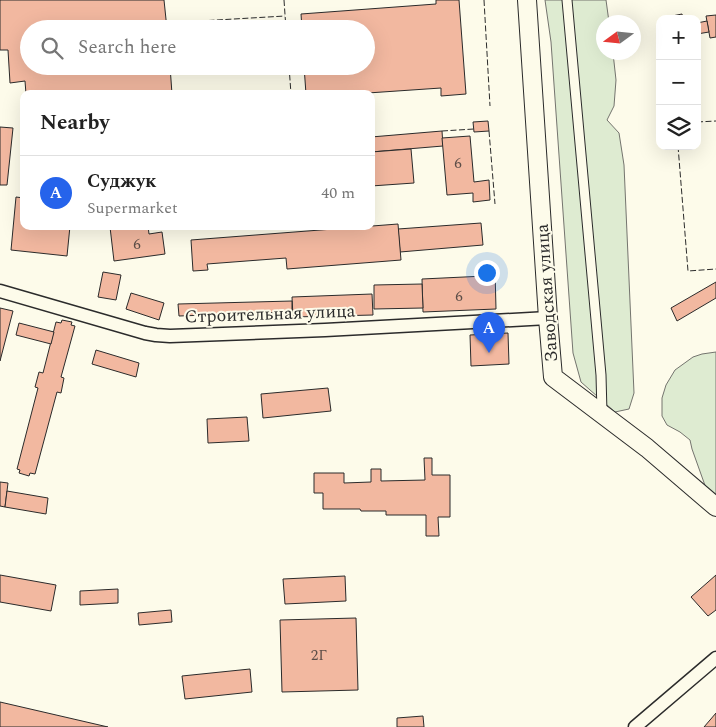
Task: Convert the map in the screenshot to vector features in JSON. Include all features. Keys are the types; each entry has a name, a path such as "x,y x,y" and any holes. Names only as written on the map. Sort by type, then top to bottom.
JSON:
{"main road":[{"name":"Заводская улица","path":"527,0 553,377 713,501"}],"street":[{"path":"567,0 601,375 602,414"},
{"name":"Строительная улица","path":"0,290 145,333 170,336 548,318"},
{"path":"635,727 716,658"}],"green space":[{"path":"545,0 606,0 608,15 596,15 596,60 614,60 616,80 614,106 607,120 619,133 624,165 634,393 629,409 615,412 581,382 573,353 551,42"},
{"path":"716,352 716,497 707,491 690,440 667,425 662,416 662,398 666,385 675,370 693,357"}],"building":[{"path":"0,0 164,0 166,20 20,20 20,75 171,75 172,90 26,90 25,81 10,83 8,50 0,50"},
{"path":"436,0 459,0 466,94 441,96 441,88 375,92 375,90 306,90 305,75 375,75 375,20 301,20 301,14 436,4"},
{"path":"716,15 716,37 710,38 706,16"},
{"path":"707,21 709,32 701,33 701,22"},
{"path":"488,121 489,131 474,132 473,122"},
{"path":"0,127 13,128 7,185 0,185"},
{"path":"442,131 443,146 375,152 375,137"},
{"path":"470,136 474,182 489,180 490,200 473,202 473,193 447,195 442,138"},
{"path":"411,149 414,183 375,186 375,152"},
{"path":"16,197 20,198 20,230 70,230 67,256 11,250"},
{"path":"481,223 483,245 400,252 398,229"},
{"path":"398,224 401,260 287,269 286,258 207,264 208,270 193,271 191,240 320,230 375,230 375,226"},
{"path":"110,230 148,230 149,234 162,232 165,254 114,261"},
{"path":"485,270 495,270 496,309 423,312 422,279 485,276"},
{"path":"103,272 121,275 116,300 98,297"},
{"path":"716,282 716,298 677,321 671,308"},
{"path":"422,284 423,308 374,309 374,285"},
{"path":"131,293 164,303 159,320 126,309"},
{"path":"372,294 373,315 293,317 292,297"},
{"path":"292,301 292,312 179,316 178,304"},
{"path":"0,308 13,311 0,361"},
{"path":"62,320 72,322 71,325 75,326 61,377 64,378 61,393 57,392 35,474 30,473 29,476 19,473 20,470 17,469 38,388 35,387 39,372 43,373 56,322 61,323"},
{"path":"19,323 54,332 51,344 16,335"},
{"path":"508,333 509,364 471,366 470,335"},
{"path":"96,350 139,363 136,377 92,364"},
{"path":"328,388 331,411 263,418 261,394"},
{"path":"247,417 249,441 208,443 207,419"},
{"path":"424,458 432,458 432,475 450,475 450,517 438,517 439,536 426,536 426,515 386,515 386,511 323,509 323,493 314,493 314,473 344,473 344,483 371,482 371,469 381,469 381,481 425,480"},
{"path":"0,482 8,483 5,507 0,506"},
{"path":"7,491 48,498 46,514 5,507"},
{"path":"0,575 56,585 51,611 0,602"},
{"path":"716,575 716,610 708,616 691,597"},
{"path":"345,576 346,601 285,604 283,579"},
{"path":"118,589 118,603 80,605 80,591"},
{"path":"171,610 172,622 139,625 138,613"},
{"path":"356,618 358,690 282,692 280,620"},
{"path":"250,669 252,692 185,699 182,676"},
{"path":"0,702 108,727 0,727"},
{"path":"716,713 716,727 704,727"},
{"path":"423,716 424,727 397,727 397,718"}],"fence":[{"path":"284,0 285,20"},
{"path":"484,0 490,106"},
{"path":"217,20 285,16"},
{"path":"290,75 291,90"},
{"path":"701,122 716,121"},
{"path":"442,131 474,129"},
{"path":"489,131 495,204"},
{"path":"678,150 688,271 716,269"}],"place":[{"name":"Суджук","path":"489,353"}]}
